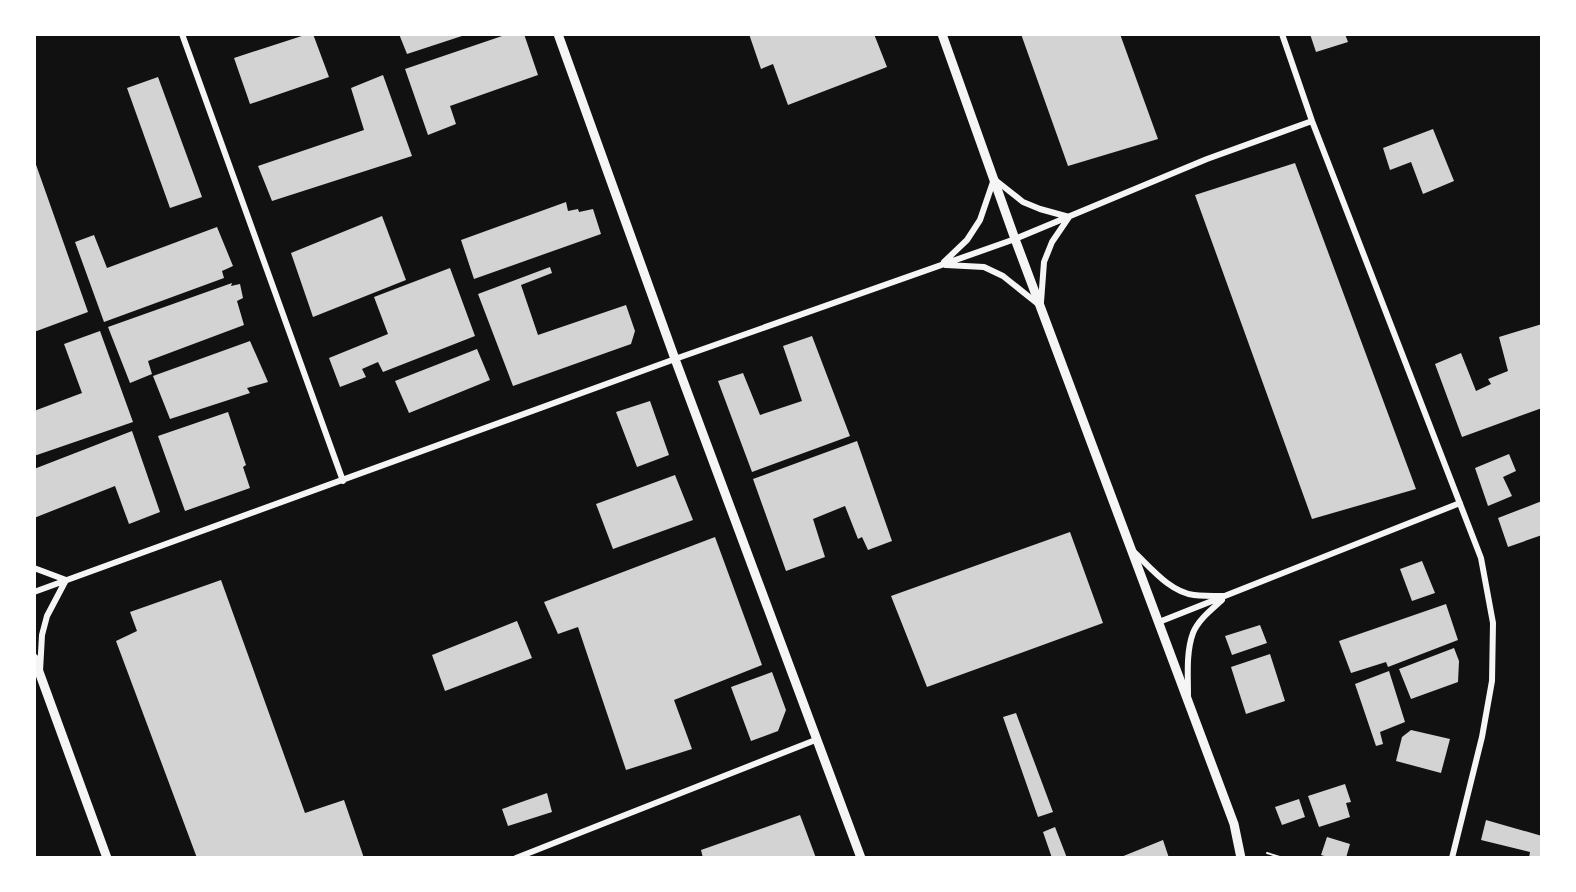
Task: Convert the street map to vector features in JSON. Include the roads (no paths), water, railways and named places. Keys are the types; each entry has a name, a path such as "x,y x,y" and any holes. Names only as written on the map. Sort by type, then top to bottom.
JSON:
{"street":[{"path":"177,34 188,51"},
{"path":"182,34 343,481"},
{"path":"188,34 188,51"},
{"path":"558,34 675,359 861,858"},
{"path":"942,34 1015,239 1234,824 1241,858"},
{"path":"1282,34 1312,121 1481,558 1493,623 1492,681 1482,737 1452,858"},
{"path":"34,592 675,359 1015,239 1207,159 1312,121"},
{"path":"941,265 967,240 980,220 994,179"},
{"path":"994,179 1023,202 1069,217"},
{"path":"1041,306 1044,262 1052,242 1069,217"},
{"path":"941,265 984,267 1003,276 1041,306"},
{"path":"1159,622 1460,503"},
{"path":"1132,550 1167,583 1178,590 1193,595 1226,596"},
{"path":"34,568 66,580"},
{"path":"40,671 42,635 47,616 66,580"},
{"path":"1188,702 1188,653 1194,631 1206,615 1226,596"},
{"path":"34,658 108,858"},
{"path":"516,858 818,739"}]}
